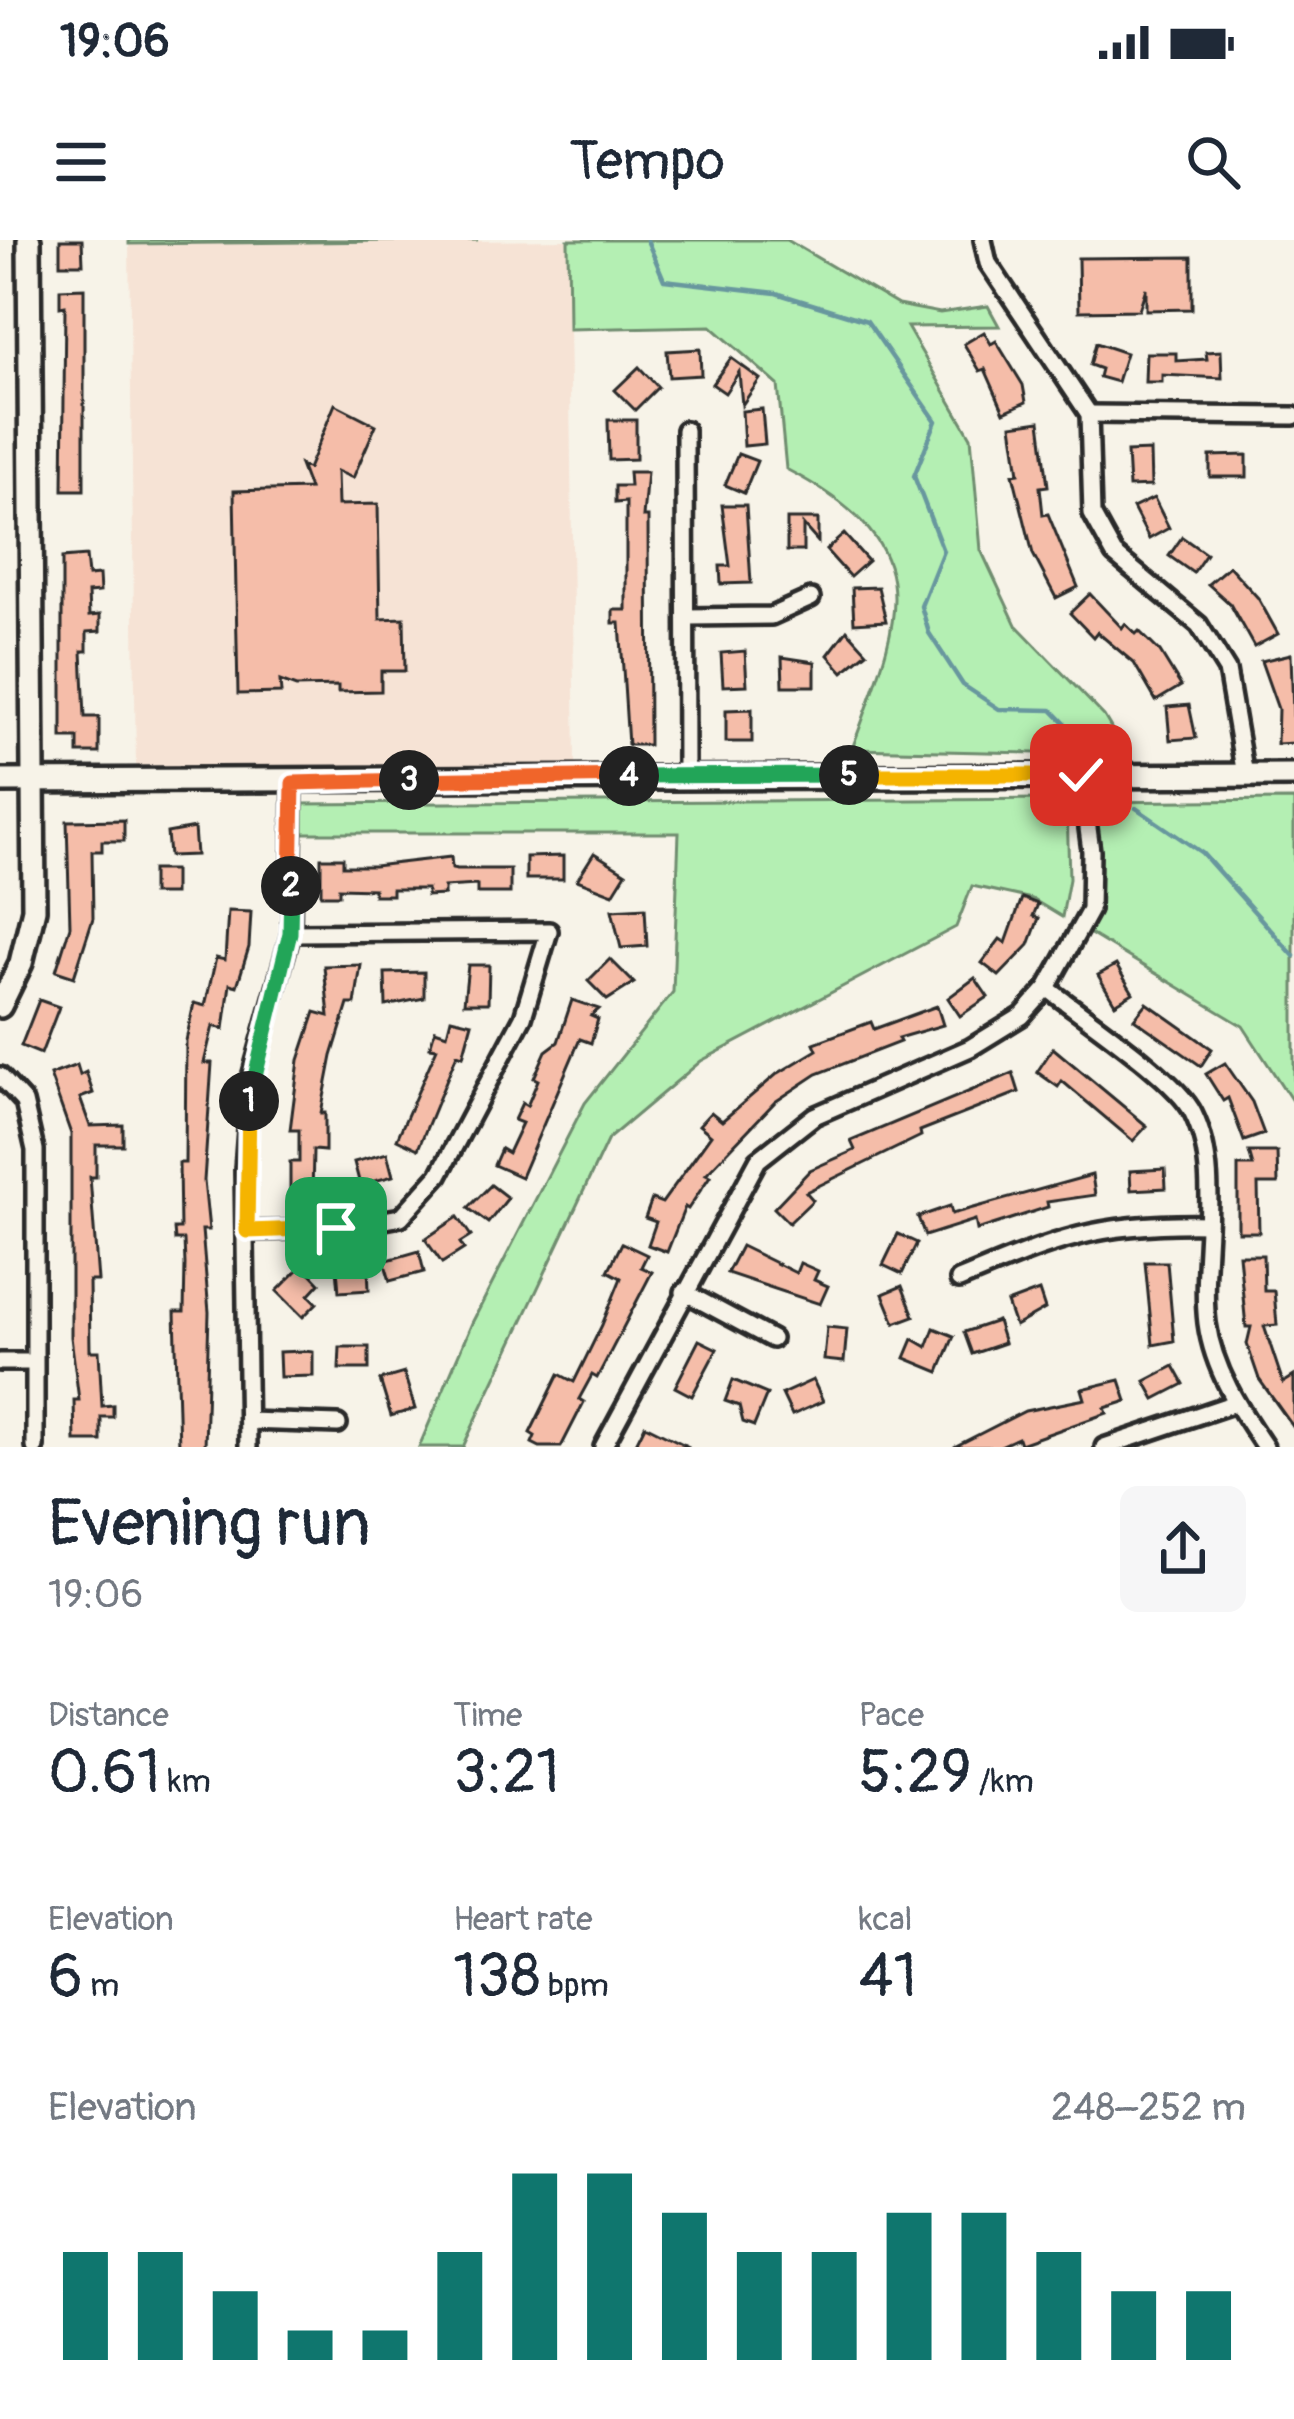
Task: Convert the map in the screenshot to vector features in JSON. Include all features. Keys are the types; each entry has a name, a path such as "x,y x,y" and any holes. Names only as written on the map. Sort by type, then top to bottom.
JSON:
{"street":[{"path":"0,1006 22,963 34,909 29,240"},
{"path":"983,240 988,263 1089,413 1092,514 1114,554 1199,625 1227,670 1245,775"},
{"path":"1089,413 1294,416"},
{"path":"685,430 686,775"},
{"path":"686,617 771,616 811,598"},
{"path":"603,1447 758,1160 814,1116 970,1048 1022,1016 1047,988 1090,910 1091,851 1081,775"},
{"path":"0,781 1294,776"},
{"path":"248,1447 251,1078 290,933 293,783"},
{"path":"247,1231 336,1228 401,1217 439,1174 523,1016 549,931 290,933"},
{"path":"1047,988 1159,1076 1193,1112 1206,1165 1207,1324 1235,1403 1265,1447"},
{"path":"0,1076 24,1102 35,1150 35,1447"},
{"path":"959,1280 1063,1236 1137,1222 1207,1224"},
{"path":"684,1292 772,1339"},
{"path":"0,1362 34,1362"},
{"path":"1105,1447 1235,1403"},
{"path":"248,1421 338,1424"}],"shaded area":[{"path":"568,240 575,764 136,769 129,244"}],"green space":[{"path":"129,240 478,240 129,244"},
{"path":"568,240 787,240 898,305 940,313 988,306 999,326 907,327 971,437 981,550 1016,625 1104,716 1127,755 852,749 892,622 894,588 886,557 866,527 834,498 786,469 778,385 711,326 569,329"},
{"path":"1059,799 1067,807 1069,879 1062,917 1032,899 972,886 956,927 701,1061 608,1139 463,1447 419,1447 472,1323 585,1103 673,992 679,833 292,833 297,804"},
{"path":"1294,800 1294,1104 1243,1026 1082,929 1092,802"}],"building":[{"path":"60,240 82,240 83,264 60,264"},
{"path":"1192,257 1192,309 1146,310 1146,288 1139,310 1079,311 1078,258"},
{"path":"84,288 84,490 63,490 65,306 60,307 60,289"},
{"path":"984,332 991,344 996,341 1023,385 1026,402 1004,412 985,369 980,371 964,344"},
{"path":"1096,343 1126,353 1117,382 1099,377 1101,369 1090,365"},
{"path":"700,349 701,375 669,377 667,351"},
{"path":"1221,351 1222,378 1162,375 1162,382 1145,382 1146,353 1176,353 1176,361 1207,359 1206,352"},
{"path":"731,358 760,379 742,405 739,372 725,393 712,384"},
{"path":"639,367 658,387 635,410 615,390"},
{"path":"335,404 376,425 353,478 337,471 338,505 378,504 380,619 404,618 405,671 381,671 381,691 338,692 338,686 296,687 280,681 281,693 238,694 234,491 309,489 300,465 308,469"},
{"path":"762,409 765,444 744,446 742,411"},
{"path":"608,420 636,420 636,459 609,460"},
{"path":"1040,421 1048,486 1040,487 1043,515 1048,514 1078,587 1056,598 1033,554 1013,474 1019,473 1012,425"},
{"path":"1150,451 1151,486 1129,487 1127,452"},
{"path":"738,454 757,461 744,493 725,485"},
{"path":"1247,455 1247,477 1210,477 1210,456"},
{"path":"629,472 647,472 643,517 648,517 649,745 628,745 620,623 613,623 613,610 626,610 626,502 615,503 615,486 630,486"},
{"path":"1154,498 1169,528 1149,539 1133,508"},
{"path":"722,505 746,505 751,583 721,584 720,566 730,566"},
{"path":"787,519 818,519 818,542 803,525 803,551 787,551"},
{"path":"844,534 868,561 850,577 826,550"},
{"path":"1182,537 1206,554 1193,573 1169,556"},
{"path":"86,556 88,576 99,575 100,592 88,593 89,616 100,615 100,631 87,632 87,651 82,651 85,717 99,717 99,753 78,753 78,738 62,738 62,558"},
{"path":"1229,566 1258,598 1278,634 1254,647 1230,604 1208,584"},
{"path":"878,587 886,621 854,623 852,588"},
{"path":"1090,594 1122,628 1125,624 1136,634 1139,631 1160,652 1181,686 1156,701 1134,663 1097,632 1093,637 1070,613"},
{"path":"847,630 867,652 843,672 828,655"},
{"path":"745,651 747,685 723,686 721,653"},
{"path":"1291,654 1294,743 1277,744 1278,709 1261,661"},
{"path":"782,657 815,662 815,686 783,686"},
{"path":"1189,705 1196,738 1170,740 1167,707"},
{"path":"752,709 752,742 726,742 726,710"},
{"path":"124,820 124,841 102,841 102,851 92,851 93,918 74,977 56,971 70,926 67,821"},
{"path":"194,828 196,855 169,856 167,833"},
{"path":"594,853 626,873 613,894 577,880"},
{"path":"563,856 563,879 526,879 526,857"},
{"path":"451,857 452,868 510,869 510,893 477,893 477,885 444,887 444,895 427,896 427,889 392,889 392,895 374,895 374,889 339,888 339,895 321,895 321,858 343,858 343,866 374,866"},
{"path":"152,870 174,870 174,894 152,894"},
{"path":"1022,898 1038,904 1033,916 1039,918 1029,945 999,976 982,963 1000,939 1006,943"},
{"path":"645,908 647,946 621,948 612,910"},
{"path":"228,911 251,912 249,947 237,986 230,984 224,1029 213,1026 204,1063 212,1063 204,1181 209,1230 202,1230 209,1312 205,1447 179,1447 175,1312 184,1312 185,1264 184,1240 175,1240 174,1229 180,1229 179,1163 185,1163 186,1041 194,1003 205,1006 216,958 225,960"},
{"path":"610,959 634,983 607,1000 588,981"},
{"path":"361,965 355,1004 348,1004 332,1056 321,1113 325,1113 325,1151 313,1150 312,1197 290,1197 290,1162 299,1162 299,1130 290,1130 299,1060 315,1012 329,1016 324,966"},
{"path":"468,965 489,965 488,1003 464,1003"},
{"path":"1116,965 1133,993 1115,1004 1098,975"},
{"path":"424,972 424,998 386,1006 385,973"},
{"path":"975,978 988,997 960,1016 948,998"},
{"path":"39,1000 59,1007 41,1054 21,1046"},
{"path":"572,1000 599,1009 591,1016 598,1019 591,1043 580,1039 521,1177 494,1165 501,1149 508,1153 522,1123 514,1120 522,1103 527,1106 546,1051 558,1042"},
{"path":"1147,1003 1212,1049 1201,1066 1134,1019"},
{"path":"937,1006 943,1025 898,1038 900,1042 817,1074 775,1102 706,1174 710,1176 685,1207 667,1252 648,1245 656,1222 645,1218 652,1199 662,1203 711,1135 699,1125 711,1112 722,1121 777,1074 817,1050 814,1043 871,1022 874,1029"},
{"path":"451,1018 472,1023 463,1056 457,1054 418,1149 397,1139 437,1048 430,1047 435,1030 447,1034"},
{"path":"1053,1048 1147,1126 1133,1141 1062,1081 1058,1087 1037,1072"},
{"path":"1225,1063 1252,1102 1264,1134 1244,1141 1228,1098 1223,1101 1206,1074"},
{"path":"77,1065 80,1075 86,1072 93,1093 80,1098 90,1126 123,1125 123,1145 96,1145 96,1177 90,1177 98,1281 89,1281 90,1351 99,1351 102,1406 113,1405 113,1417 101,1417 101,1441 75,1441 74,1400 79,1400 71,1337 71,1134 50,1075"},
{"path":"1013,1073 1019,1092 920,1131 921,1136 806,1192 813,1200 789,1223 774,1208 810,1170 855,1150 851,1141"},
{"path":"1249,1152 1277,1152 1278,1184 1258,1184 1259,1232 1238,1232 1238,1166 1253,1166"},
{"path":"387,1153 393,1176 360,1185 354,1162"},
{"path":"1165,1169 1166,1188 1131,1190 1130,1171"},
{"path":"1092,1175 1095,1195 1047,1202 1048,1207 977,1230 975,1220 925,1236 918,1217 950,1206 952,1214"},
{"path":"491,1185 508,1198 488,1223 468,1208"},
{"path":"458,1217 471,1236 460,1243 464,1249 442,1263 425,1239"},
{"path":"898,1234 917,1243 902,1274 883,1265"},
{"path":"622,1243 647,1255 641,1267 652,1272 597,1378 592,1375 579,1399 584,1402 561,1447 540,1447 532,1443 535,1436 530,1433 559,1374 574,1382 602,1325 621,1278 608,1271"},
{"path":"741,1246 796,1273 800,1263 818,1271 814,1280 828,1286 820,1304 727,1273"},
{"path":"419,1251 424,1272 390,1281 384,1261"},
{"path":"1239,1255 1263,1255 1264,1291 1274,1291 1277,1325 1264,1326 1283,1383 1294,1376 1294,1428 1259,1379 1247,1344 1251,1327 1246,1327"},
{"path":"1145,1262 1167,1262 1174,1341 1153,1345"},
{"path":"303,1265 320,1283 309,1295 317,1303 303,1317 277,1291"},
{"path":"368,1266 369,1290 339,1292 337,1268"},
{"path":"902,1286 914,1316 895,1323 883,1294"},
{"path":"1039,1291 1045,1309 1015,1326 1007,1303"},
{"path":"997,1321 1004,1343 972,1354 964,1332"},
{"path":"827,1327 847,1329 844,1362 824,1360"},
{"path":"934,1328 954,1336 939,1372 905,1358 913,1339 927,1347"},
{"path":"699,1340 717,1349 692,1396 675,1387"},
{"path":"340,1347 369,1347 369,1369 339,1369"},
{"path":"279,1352 313,1352 313,1376 280,1377"},
{"path":"1174,1366 1184,1384 1155,1399 1145,1381"},
{"path":"404,1373 415,1409 391,1416 380,1380"},
{"path":"733,1380 767,1394 754,1426 743,1422 739,1406 725,1401"},
{"path":"813,1380 823,1401 792,1415 782,1394"},
{"path":"1120,1380 1127,1401 1105,1408 1107,1413 1020,1444 1018,1438 998,1447 954,1447 1025,1411 1085,1399 1082,1389"},
{"path":"645,1425 689,1447 634,1447"}],"waterway":[{"path":"647,240 664,280 776,293 867,321 936,421 914,476 943,551 921,606 929,633 963,685 999,709 1052,710 1084,743"},
{"path":"1136,808 1202,853 1294,956"}],"route":[{"path":"336,1228 247,1231 244,1169 251,1078 290,933 293,783 686,775 1081,775"}]}
